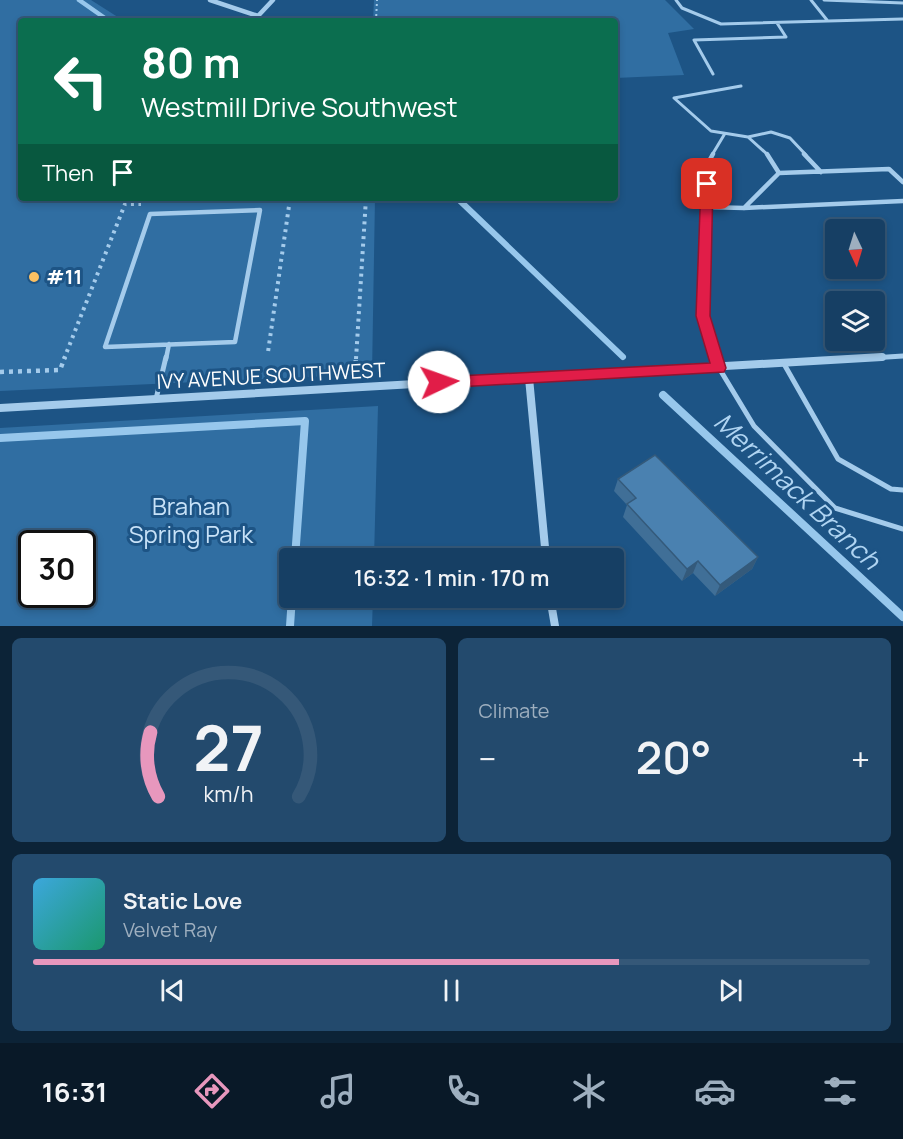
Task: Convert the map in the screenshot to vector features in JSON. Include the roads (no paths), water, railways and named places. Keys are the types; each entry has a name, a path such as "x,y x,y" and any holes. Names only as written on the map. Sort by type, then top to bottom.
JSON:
{"street":[{"path":"210,0 259,18 273,0"},
{"path":"708,163 703,316 719,368"},
{"name":"IVY AVENUE SOUTHWEST","path":"0,408 903,356"},
{"path":"529,378 545,548"},
{"path":"552,608 555,626"}],"lane":[{"path":"676,0 682,8 721,24 903,19"},
{"path":"811,0 827,20"},
{"path":"824,0 903,3"},
{"path":"713,74 694,40 786,38 777,23"},
{"path":"741,86 674,98 711,131 724,135 748,137 771,132 790,138 821,172"},
{"path":"708,163 724,135"},
{"path":"748,137 767,153 779,173"},
{"path":"744,208 779,173 889,169 903,182"},
{"path":"706,207 744,208 903,201"},
{"path":"260,210 235,342 170,344 105,347 150,213 260,210"},
{"path":"156,399 170,344"},
{"path":"784,364 838,459 891,489 903,490"},
{"path":"719,368 754,426 835,508 903,529"}],"waterway":[{"name":"Merrimack Branch","path":"79,0 105,18"},
{"name":"Merrimack Branch","path":"460,201 623,357"},
{"name":"Merrimack Branch","path":"663,395 903,617"},
{"path":"0,438 305,421 296,548"},
{"path":"290,626 291,608"}],"place":[{"name":"#11","path":"34,277"}],"park label":[{"name":"Brahan Spring Park","path":"191,521"}]}
